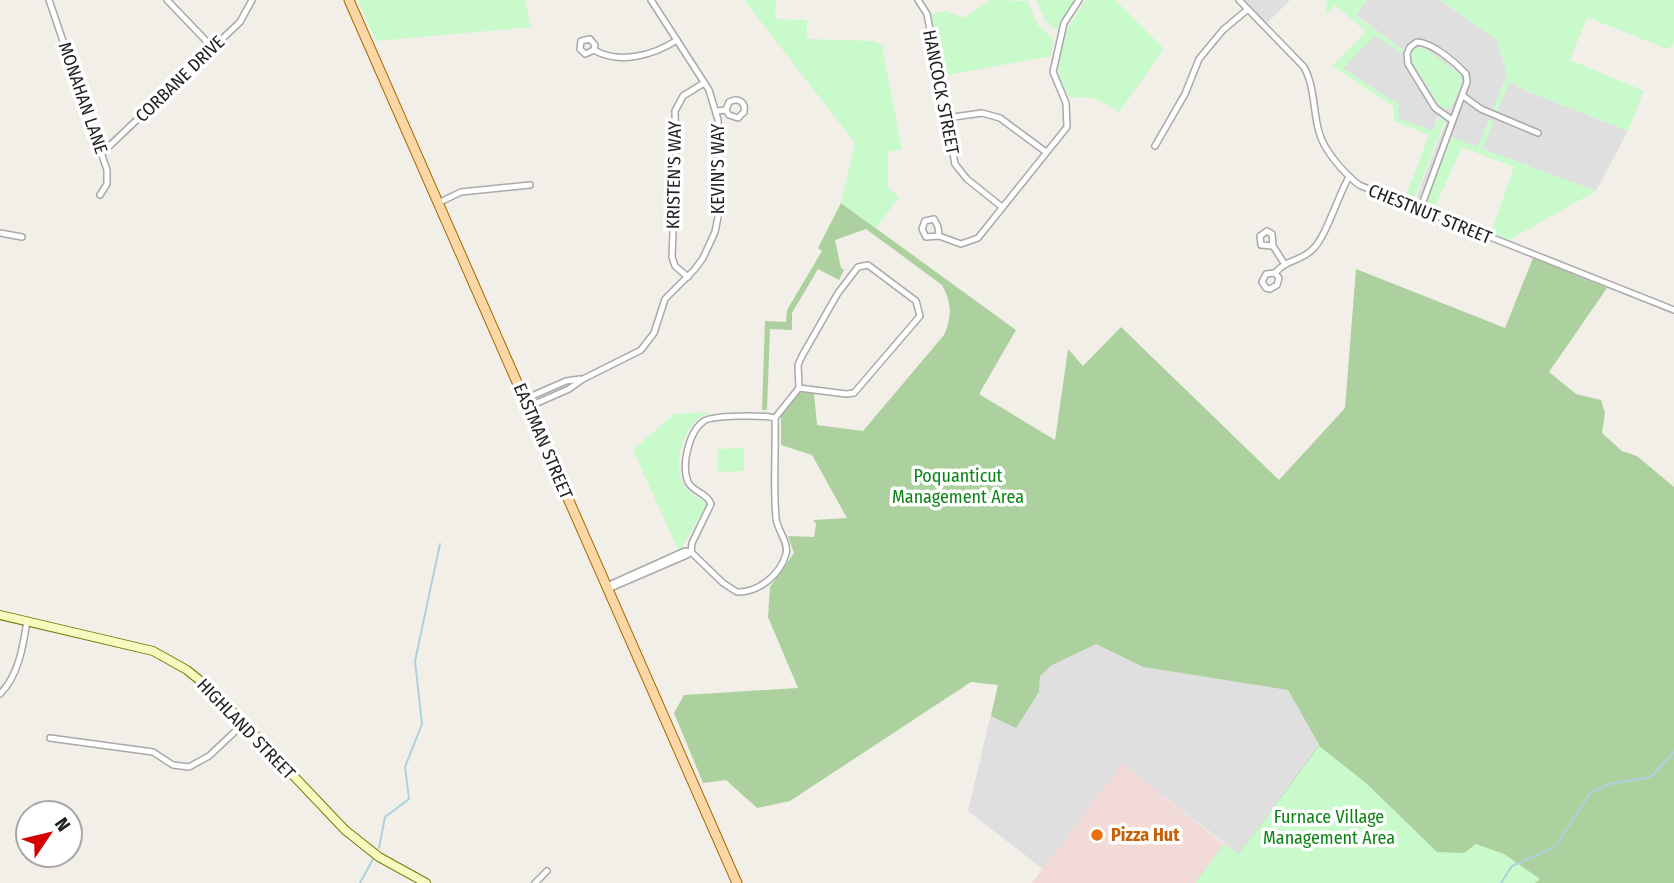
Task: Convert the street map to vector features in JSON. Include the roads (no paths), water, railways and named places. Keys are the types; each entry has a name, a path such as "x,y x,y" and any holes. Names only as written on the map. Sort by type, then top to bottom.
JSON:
{"main road":[{"name":"EASTMAN STREET","path":"349,0 737,883"}],"street":[{"name":"MONAHAN LANE","path":"49,0 102,153 108,180 100,195"},
{"path":"167,0 213,48"},
{"name":"CORBANE DRIVE","path":"102,153 240,22 252,0"},
{"name":"KEVIN'S WAY","path":"527,403 566,382 583,379 629,357 645,346 654,333 665,299 688,277 708,250 718,224 720,195 717,111 705,83 651,0"},
{"name":"HANCOCK STREET","path":"918,0 927,14 955,164 967,179 1002,207"},
{"path":"939,236 961,244 978,238 1067,127 1066,103 1053,72 1064,23 1079,0"},
{"name":"CHESTNUT STREET","path":"1238,0 1304,67 1309,78 1321,137 1349,177 1368,190 1674,310"},
{"path":"1155,146 1185,94 1199,59 1223,30 1248,9"},
{"path":"594,50 611,57 642,55 655,53 677,40"},
{"path":"1420,211 1467,82 1466,74 1461,68 1426,43 1417,42 1406,54 1408,64 1435,108 1452,120"},
{"name":"KRISTEN'S WAY","path":"688,277 675,266 672,257 676,159 674,111 683,96 705,83"},
{"path":"1463,96 1481,109 1538,133"},
{"path":"717,111 726,110"},
{"path":"947,118 982,113 1000,118 1046,152"},
{"path":"1275,273 1284,263 1298,259 1314,248 1349,177"},
{"path":"438,203 461,192 530,185"},
{"path":"0,233 22,237"},
{"path":"1273,246 1284,263"},
{"path":"606,588 685,551 691,552 723,583 737,592 753,590 765,583 785,558 786,549 776,520 775,418 799,388 798,365 802,356 838,293 858,267 868,265 916,301 920,316 854,393 799,388"},
{"path":"691,552 692,543 711,504 709,498 690,485 687,475 688,443 697,428 710,419 775,418"},
{"name":"HIGHLAND STREET","path":"0,615 153,651 187,670 204,682 345,830 379,857 426,883"},
{"path":"0,694 11,680 17,666 27,621"},
{"path":"50,738 140,749 159,754 173,765 188,767 209,756 243,724"},
{"path":"535,883 547,871"}],"waterway":[{"path":"379,848 385,817 409,799 405,767 422,724 415,661 440,544"},
{"path":"1501,883 1512,866 1555,847 1591,792 1610,784 1651,777 1674,752"},
{"path":"360,883 373,859"}],"place":[{"name":"Pizza Hut","path":"1097,835"}],"park label":[{"name":"Poquanticut Management Area","path":"958,486"},
{"name":"Furnace Village Management Area","path":"1329,827"}]}
